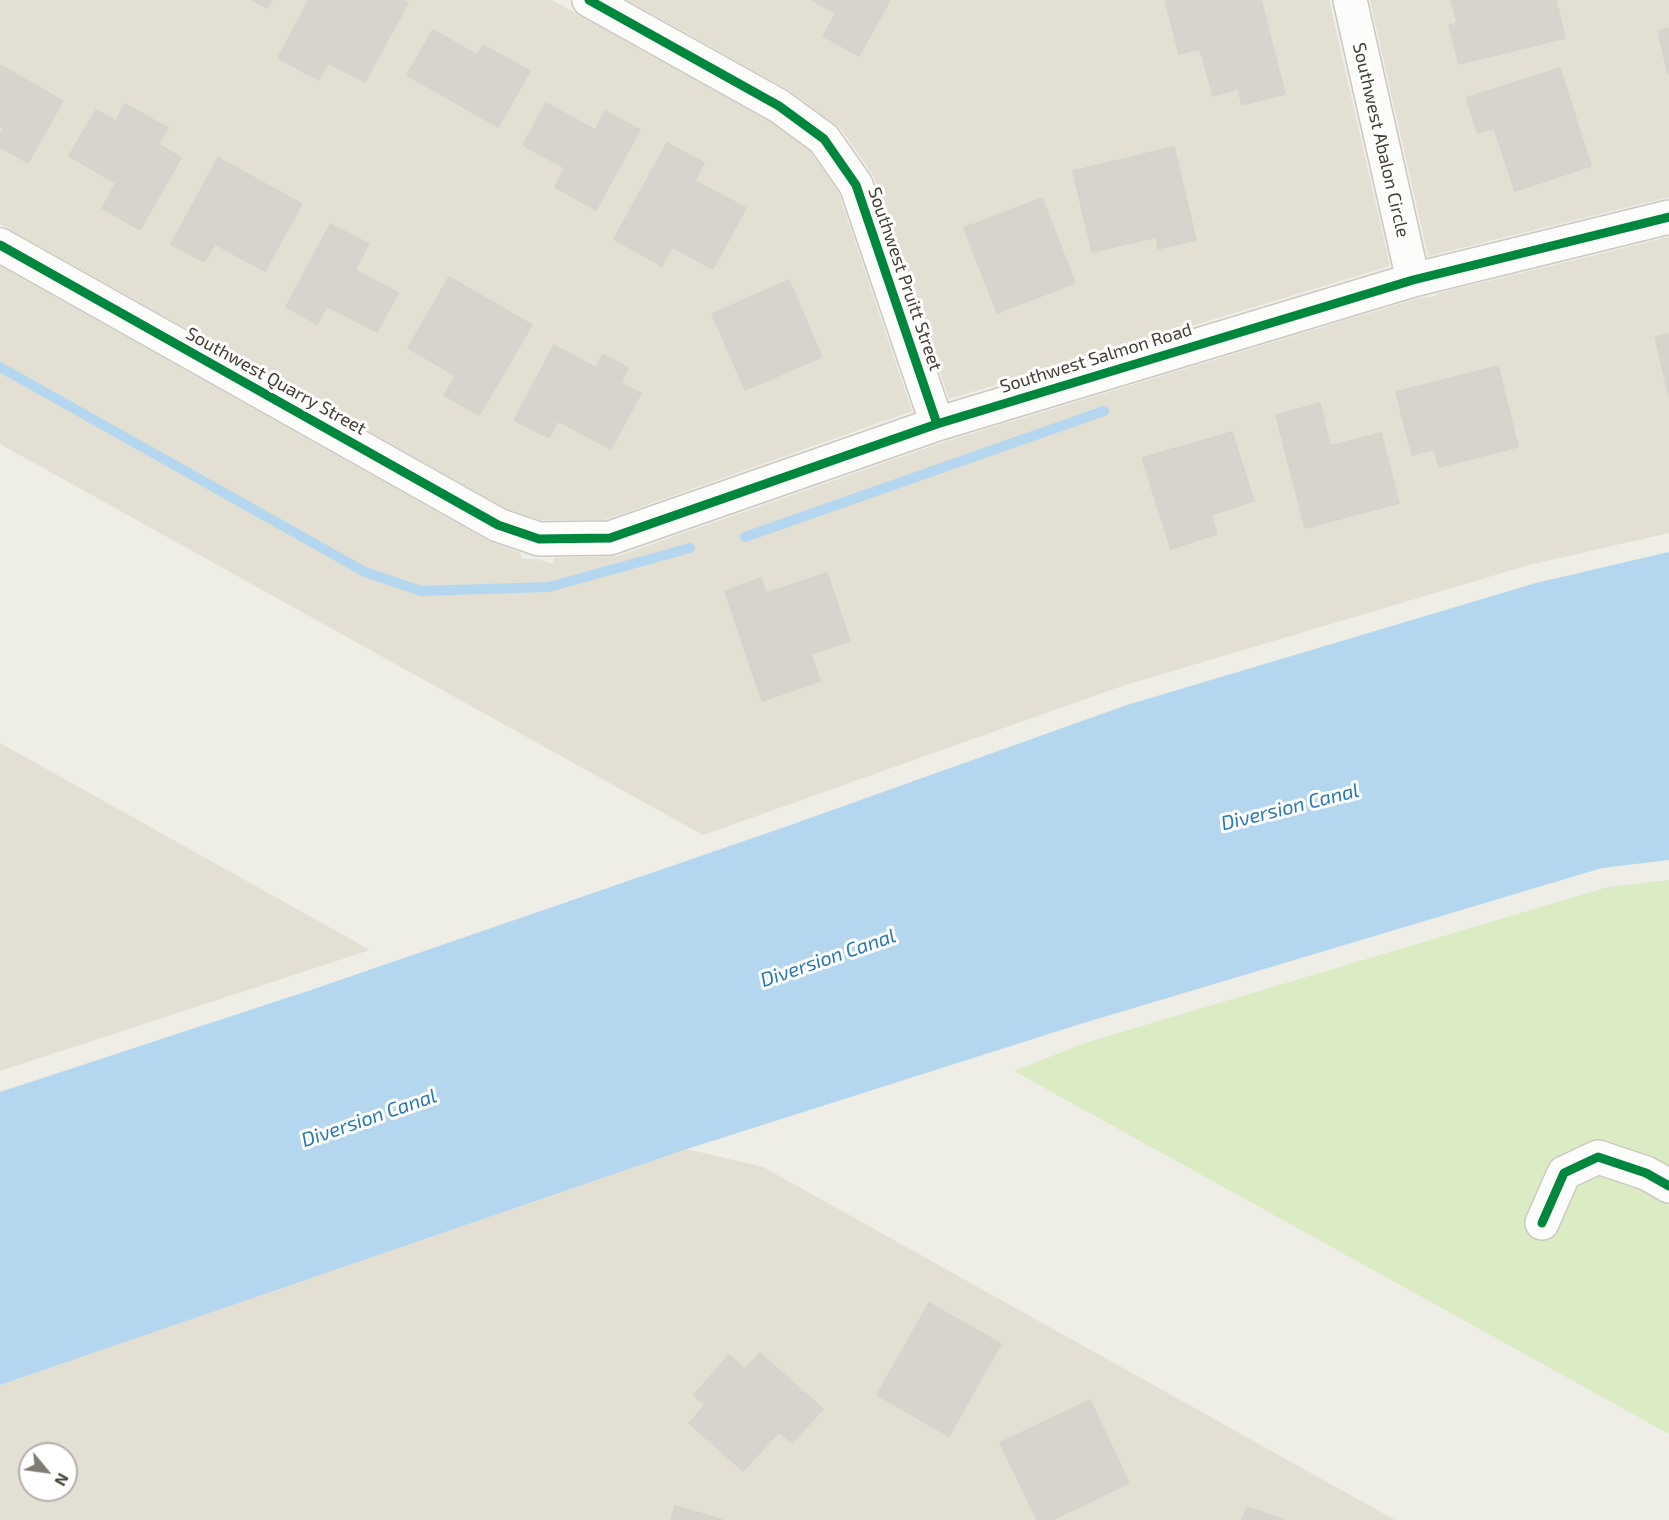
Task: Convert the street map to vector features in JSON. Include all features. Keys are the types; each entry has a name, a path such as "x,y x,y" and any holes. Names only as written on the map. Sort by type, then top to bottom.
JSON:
{"street":[{"name":"Southwest Pruitt Street","path":"589,0 779,106 824,139 856,185 937,424"},
{"name":"Southwest Abalon Circle","path":"1350,0 1413,280"},
{"name":"Southwest Salmon Road","path":"539,540 610,538 937,424 1413,280 1669,217"},
{"name":"Southwest Quarry Street","path":"0,245 488,520 539,540"},
{"path":"1542,1223 1564,1173 1598,1157 1646,1173 1669,1186"}],"shaded area":[{"path":"0,0 552,0 769,121 810,151 838,191 912,411 604,520 540,520 505,508 0,224"},
{"path":"627,0 1329,0 1390,266 949,399 873,175 841,129 790,91"},
{"path":"1370,0 1669,0 1669,197 1428,256"},
{"path":"1669,237 1669,533 1529,565 1119,687 703,835 0,444 0,266 489,541 520,553 521,559 537,559 553,564 554,558 618,556 944,442 1419,298 1436,296 1436,294"},
{"path":"0,743 370,950 0,1071"},
{"path":"687,1149 763,1167 1395,1520 0,1520 0,1385"}],"green space":[{"path":"1669,880 1669,1434 1014,1071 1085,1043 1608,887"}],"water":[{"name":"Diversion Canal","path":"1669,552 1669,860 1602,868 1077,1025 687,1149 0,1385 0,1092 311,990 782,828 1127,705 1536,583"}],"building":[{"path":"253,0 272,0 267,8"},
{"path":"309,0 402,0 408,3 365,82 328,63 319,80 278,58"},
{"path":"812,0 890,0 859,56 823,36 836,13"},
{"path":"1165,0 1261,0 1285,94 1242,105 1238,89 1213,96 1200,49 1179,54"},
{"path":"1451,0 1556,0 1565,38 1459,64 1449,25 1457,23"},
{"path":"1669,28 1669,74 1668,74 1658,31"},
{"path":"433,30 477,55 483,45 530,71 498,127 407,75"},
{"path":"0,65 63,101 28,163 0,147 0,136 4,128 0,126"},
{"path":"1560,68 1591,166 1515,191 1494,128 1478,133 1466,98"},
{"path":"546,103 595,130 605,111 640,130 596,210 555,187 565,168 523,145"},
{"path":"125,104 168,128 158,144 181,158 140,230 102,208 116,183 69,156 96,110 116,121"},
{"path":"667,143 704,163 695,181 746,208 713,269 672,247 662,266 614,239"},
{"path":"1174,147 1196,240 1158,249 1156,237 1092,252 1073,171"},
{"path":"218,158 302,204 265,271 215,244 204,262 171,244"},
{"path":"1042,198 1075,283 997,313 964,228"},
{"path":"330,224 369,244 355,270 398,293 377,332 327,306 317,324 286,307"},
{"path":"449,277 532,325 479,415 444,395 456,376 408,348"},
{"path":"789,280 822,357 745,390 712,314"},
{"path":"1669,334 1669,396 1655,337"},
{"path":"554,345 596,368 603,354 628,368 621,383 641,393 611,449 558,421 549,438 514,420"},
{"path":"1498,366 1518,447 1439,467 1434,449 1412,455 1396,392"},
{"path":"1320,403 1330,446 1381,433 1399,503 1305,528 1276,415"},
{"path":"1232,432 1254,501 1211,515 1217,534 1171,549 1142,458"},
{"path":"827,573 850,641 811,654 820,681 762,701 725,591 761,578 766,593"},
{"path":"929,1303 1001,1344 949,1436 877,1395"},
{"path":"760,1353 823,1409 792,1443 779,1432 743,1471 689,1423 705,1405 694,1395 729,1355 745,1369"},
{"path":"1090,1400 1129,1483 1052,1520 1037,1520 1000,1443"},
{"path":"675,1506 723,1520 671,1520"},
{"path":"1247,1507 1285,1520 1242,1520"}],"waterway":[{"path":"0,367 365,572 421,591 549,587 690,548"},
{"path":"745,537 1104,411"}],"cycle path":[{"path":"589,0 779,106 824,139 856,185 937,424"},
{"path":"0,245 498,525 539,539 610,538 937,424 1413,280 1669,217"},
{"path":"1542,1223 1564,1173 1598,1157 1646,1173 1669,1186"}]}
